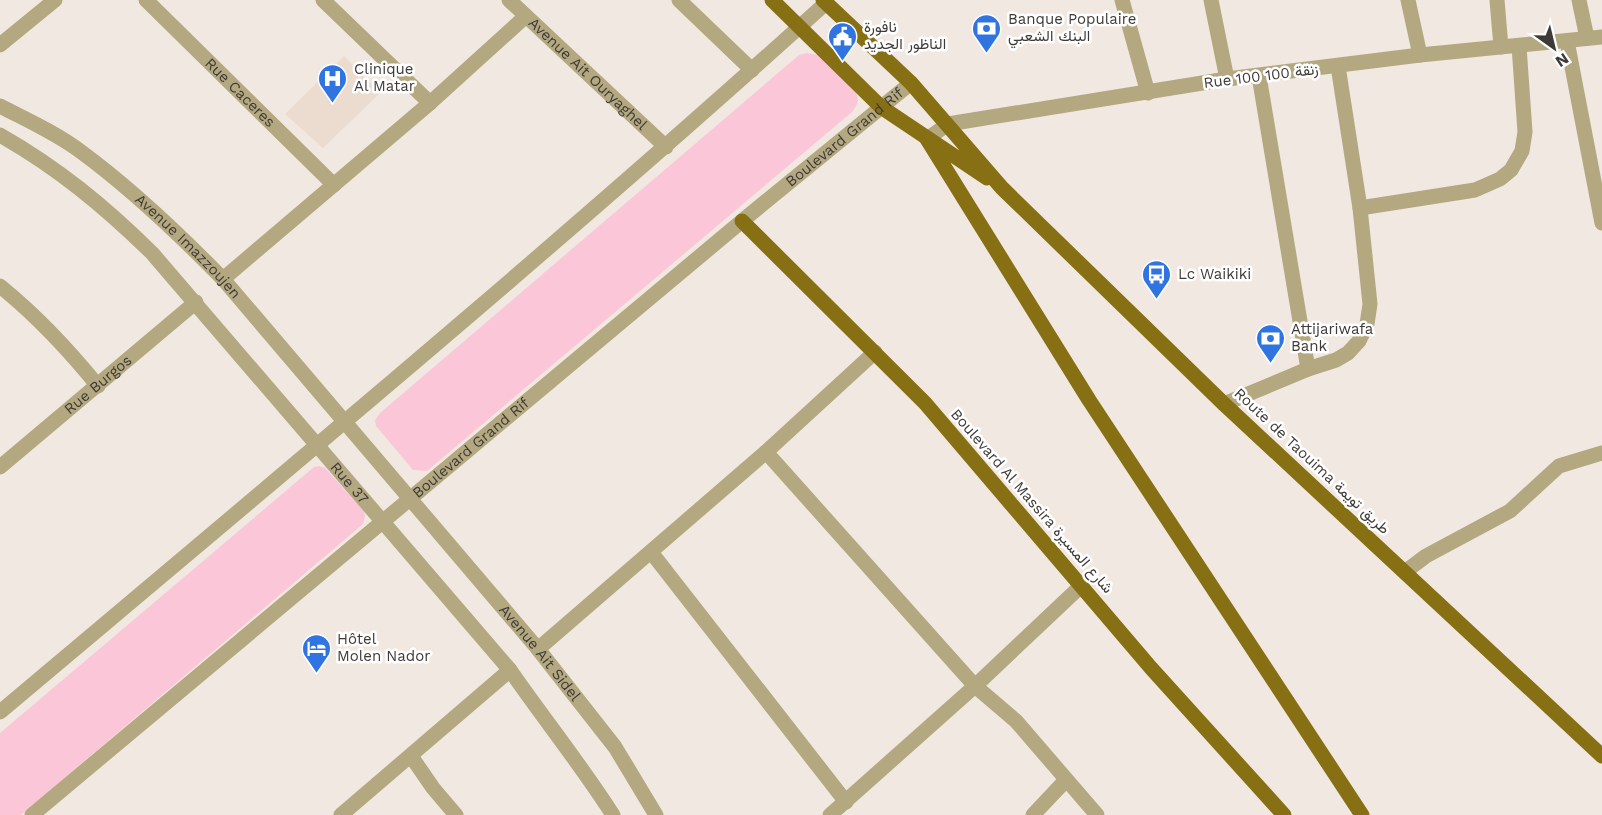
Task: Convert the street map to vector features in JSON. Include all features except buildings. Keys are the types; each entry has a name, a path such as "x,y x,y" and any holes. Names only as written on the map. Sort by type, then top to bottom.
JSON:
{"main road":[{"name":"Route de Taouima طريق تويمة","path":"772,0 881,107 1002,188"},
{"name":"Route de Taouima طريق تويمة","path":"825,1 910,83 1002,188 1224,404 1406,571 1602,756"},
{"path":"927,139 1089,400 1362,815"},
{"name":"Boulevard Al Massira شارع المسيرة","path":"742,221 925,403 1151,668 1284,815"}],"street":[{"path":"0,45 55,0"},
{"name":"Rue Caceres","path":"146,0 334,185"},
{"path":"323,0 430,103"},
{"name":"Avenue Ait Ouryaghel","path":"509,0 666,147"},
{"path":"679,0 752,70"},
{"path":"1122,0 1148,93"},
{"path":"1211,0 1227,79"},
{"path":"1408,0 1420,55"},
{"path":"1497,0 1501,48"},
{"path":"1578,0 1595,38"},
{"path":"0,712 345,422 666,147 800,27 825,1"},
{"path":"223,279 430,103 526,16"},
{"name":"Rue 100 زنقة 100","path":"927,139 948,124 1227,79 1420,55 1595,38"},
{"path":"1567,41 1602,223"},
{"path":"1360,208 1475,190 1500,179 1511,170 1522,151 1525,132 1519,46"},
{"path":"1224,404 1308,369 1336,360 1348,353 1359,341 1367,324 1370,304 1360,208 1338,66"},
{"path":"1259,75 1308,369"},
{"name":"Boulevard Grand Rif","path":"32,815 910,83"},
{"name":"Avenue Imazzoujen","path":"0,106 78,150 123,184 176,231 223,279 345,422"},
{"name":"Avenue Imazzoujen","path":"0,135 60,172 107,210 152,253 317,445"},
{"path":"0,286 33,313 98,386"},
{"name":"Rue Burgos","path":"0,466 196,302"},
{"path":"538,649 766,452 875,352"},
{"path":"345,422 411,498"},
{"name":"Rue 37","path":"317,445 383,523"},
{"path":"766,452 975,686 1016,721 1097,815"},
{"path":"1406,571 1425,556 1510,511 1559,466 1602,453"},
{"name":"Avenue Ait Sidel","path":"411,498 538,649 615,747 656,815"},
{"path":"383,523 510,670 588,776 613,815"},
{"path":"651,552 846,802"},
{"path":"830,815 975,686 1082,585"},
{"path":"340,815 510,670"},
{"path":"411,756 433,788 456,815"},
{"path":"1033,815 1066,780"}],"shaded area":[{"path":"807,53 819,55 855,91 858,102 852,112 427,471 413,470 376,426 375,420 380,413 799,55"},
{"name":"Clinique Al Matar","path":"344,56 380,93 323,148 285,114"},
{"path":"314,467 325,468 364,511 363,524 21,815 0,815 0,733"}],"place":[{"name":"Banque Populaire البنك الشعبي","path":"987,54"},
{"name":"نافورة الناظور الجديد","path":"843,62"},
{"name":"Clinique Al Matar","path":"333,104"},
{"name":"Lc Waikiki","path":"1157,300"},
{"name":"Attijariwafa Bank","path":"1270,364"},
{"name":"Hôtel Molen Nador","path":"316,674"}]}
